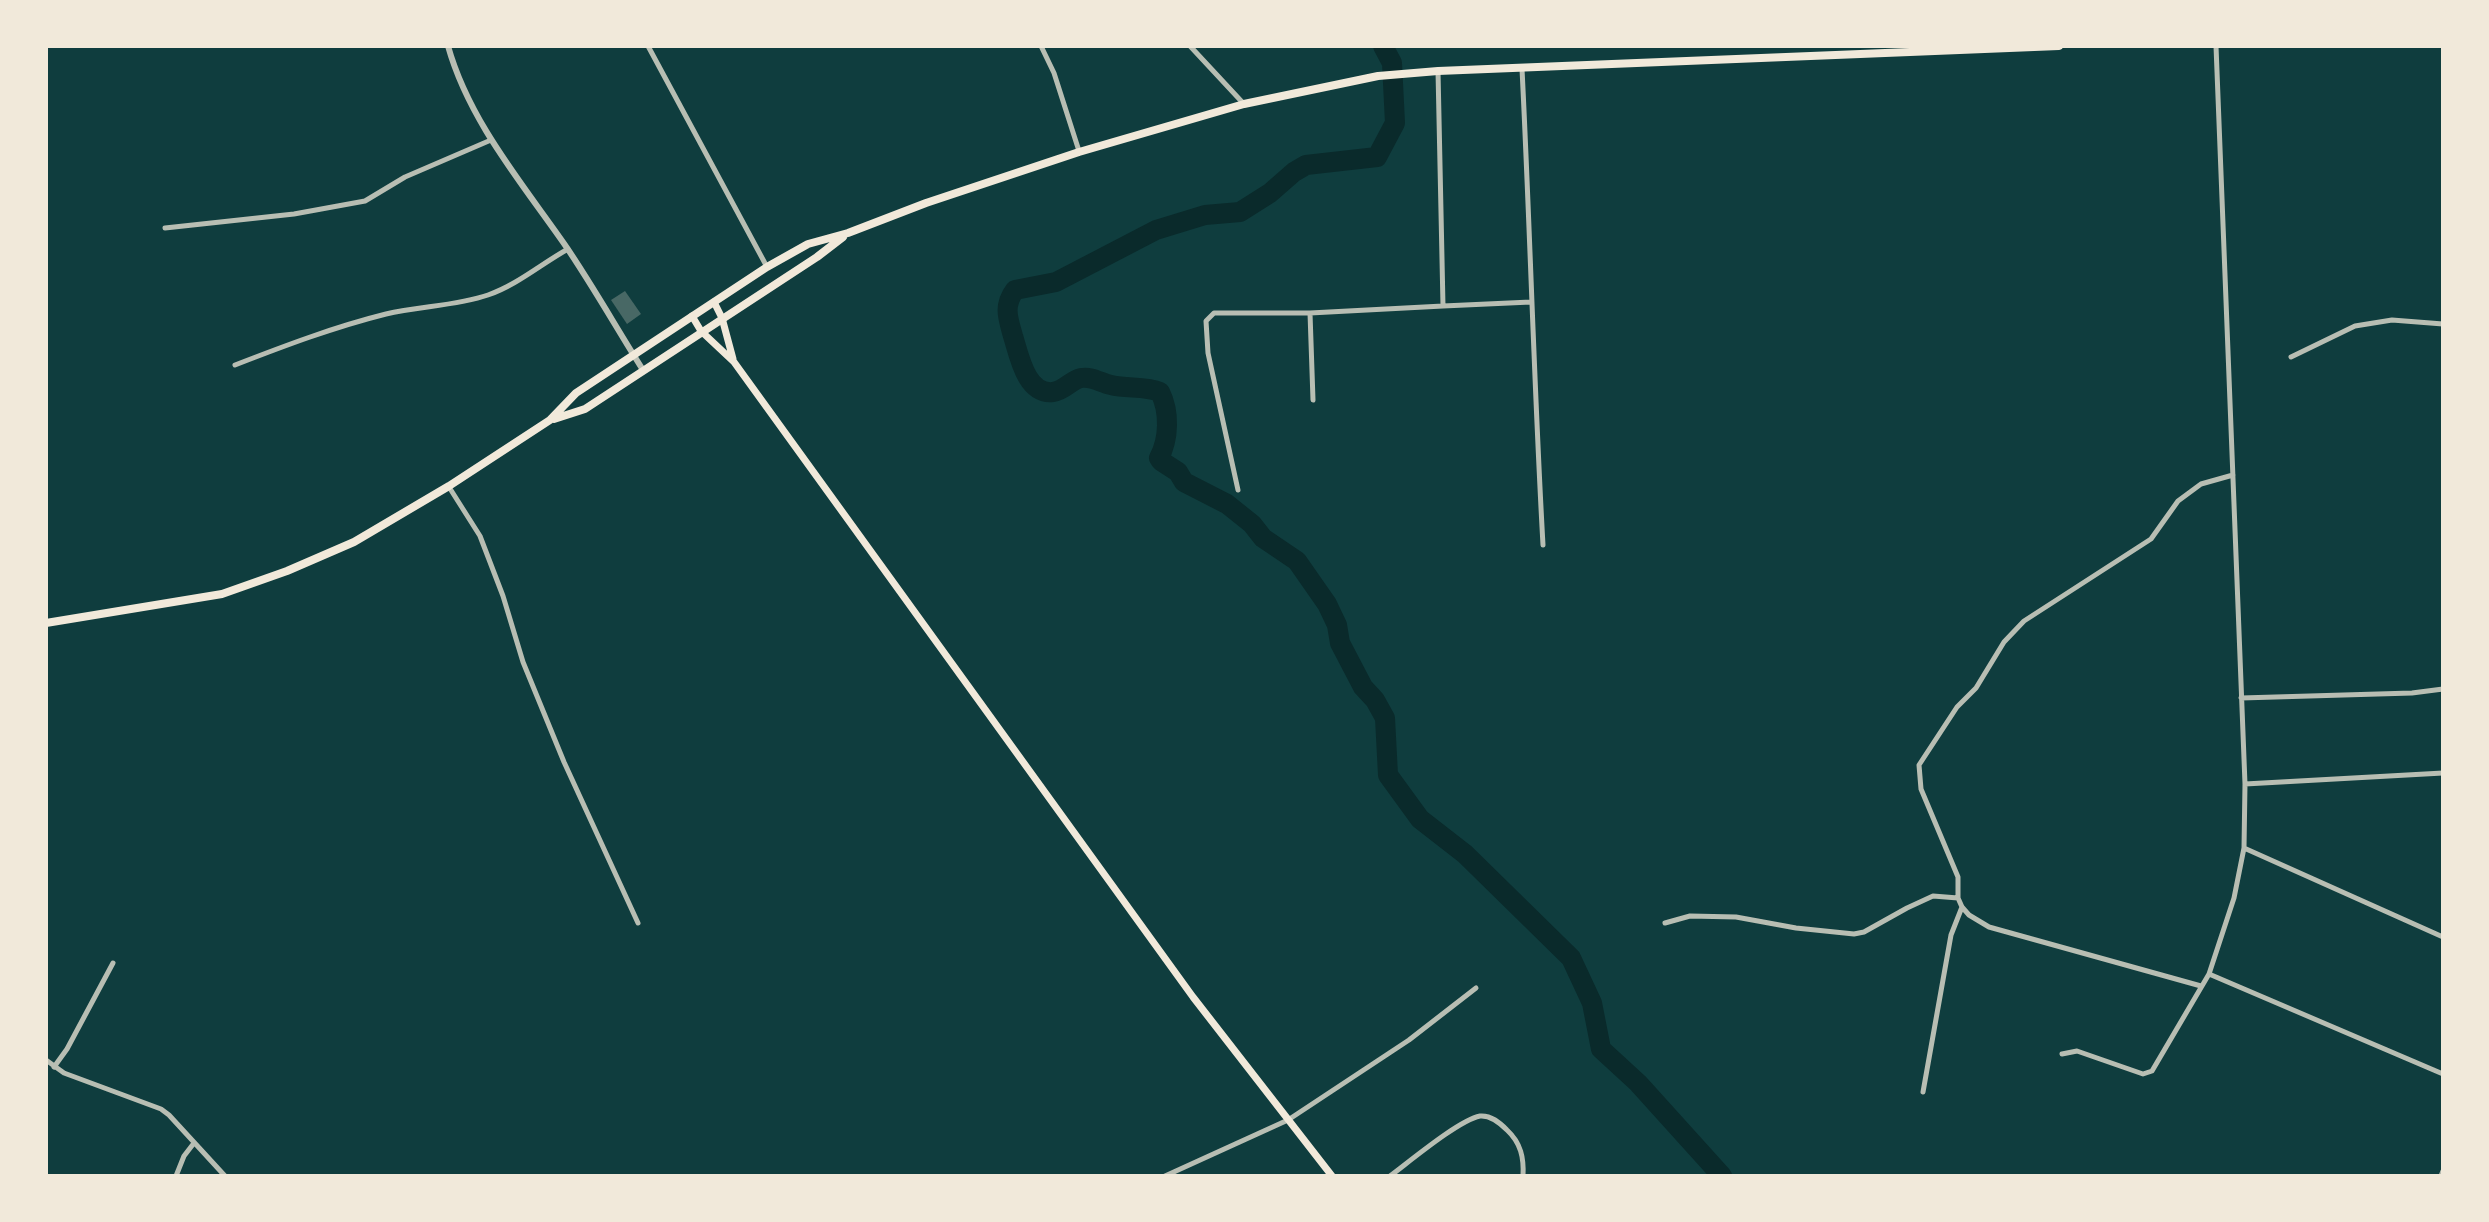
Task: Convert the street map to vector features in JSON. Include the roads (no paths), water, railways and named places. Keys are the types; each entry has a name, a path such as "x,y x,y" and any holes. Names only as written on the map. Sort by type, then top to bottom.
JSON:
{"main road":[{"path":"46,623 222,594 287,571 354,542 449,486 550,420 576,393 767,267 808,244 848,233 926,203 1079,152 1244,104 1378,76 1438,71 1833,51 2059,46"},
{"path":"550,420 585,409 817,257 848,233"},
{"path":"714,302 722,318 734,362"},
{"path":"692,316 701,331 734,362 1193,997 1332,1176"}],"street":[{"path":"448,46 456,76 491,140 568,249 643,370"},
{"path":"648,46 767,267"},
{"path":"1041,46 1054,73 1079,152"},
{"path":"1190,46 1244,104"},
{"path":"2062,1054 2077,1051 2143,1074 2152,1071 2209,974 2234,898 2244,848 2245,784 2216,46"},
{"path":"1522,68 1543,545"},
{"path":"1438,71 1443,306"},
{"path":"165,228 294,214 365,201 405,177 491,140"},
{"path":"235,365 310,336 388,313 487,296 519,281 568,249"},
{"path":"1238,490 1208,353 1206,321 1214,313 1310,313 1531,302"},
{"path":"1310,313 1313,400"},
{"path":"2291,357 2355,326 2392,320 2443,324"},
{"path":"2201,986 1989,927 1969,915 1958,898 1958,877 1921,789 1919,765 1957,707 1976,688 2004,642 2024,621 2151,539 2178,501 2201,484 2233,475"},
{"path":"449,486 480,536 523,662 564,762 638,923"},
{"path":"2241,698 2412,693 2443,689"},
{"path":"2245,784 2443,773"},
{"path":"2244,848 2443,937"},
{"path":"1665,923 1690,916 1736,917 1854,934 1864,932 1933,896 1958,898"},
{"path":"1923,1092 1951,935 1962,907"},
{"path":"54,1067 67,1049 113,963"},
{"path":"2209,974 2443,1074"},
{"path":"1165,1176 1288,1120 1409,1040 1476,988"},
{"path":"46,1060 64,1073 161,1109 225,1176"},
{"path":"1390,1176 1444,1136 1479,1116 1490,1117 1517,1139 1523,1176"},
{"path":"176,1176 179,1165 194,1143"}],"waterway":[{"path":"1383,46 1392,63 1395,123 1377,157 1306,165 1240,212 1205,215 1156,230 1056,282 1015,290 1008,312 1018,353 1030,381 1044,391 1057,391 1077,379 1085,378 1160,392 1167,425 1159,458 1161,461 1178,472 1184,482 1227,504 1252,524 1263,538 1297,561 1327,604 1337,625 1340,643 1363,687 1385,718 1388,775 1420,819 1465,854 1571,958 1592,1003 1601,1049 1638,1083 1722,1176"}]}
